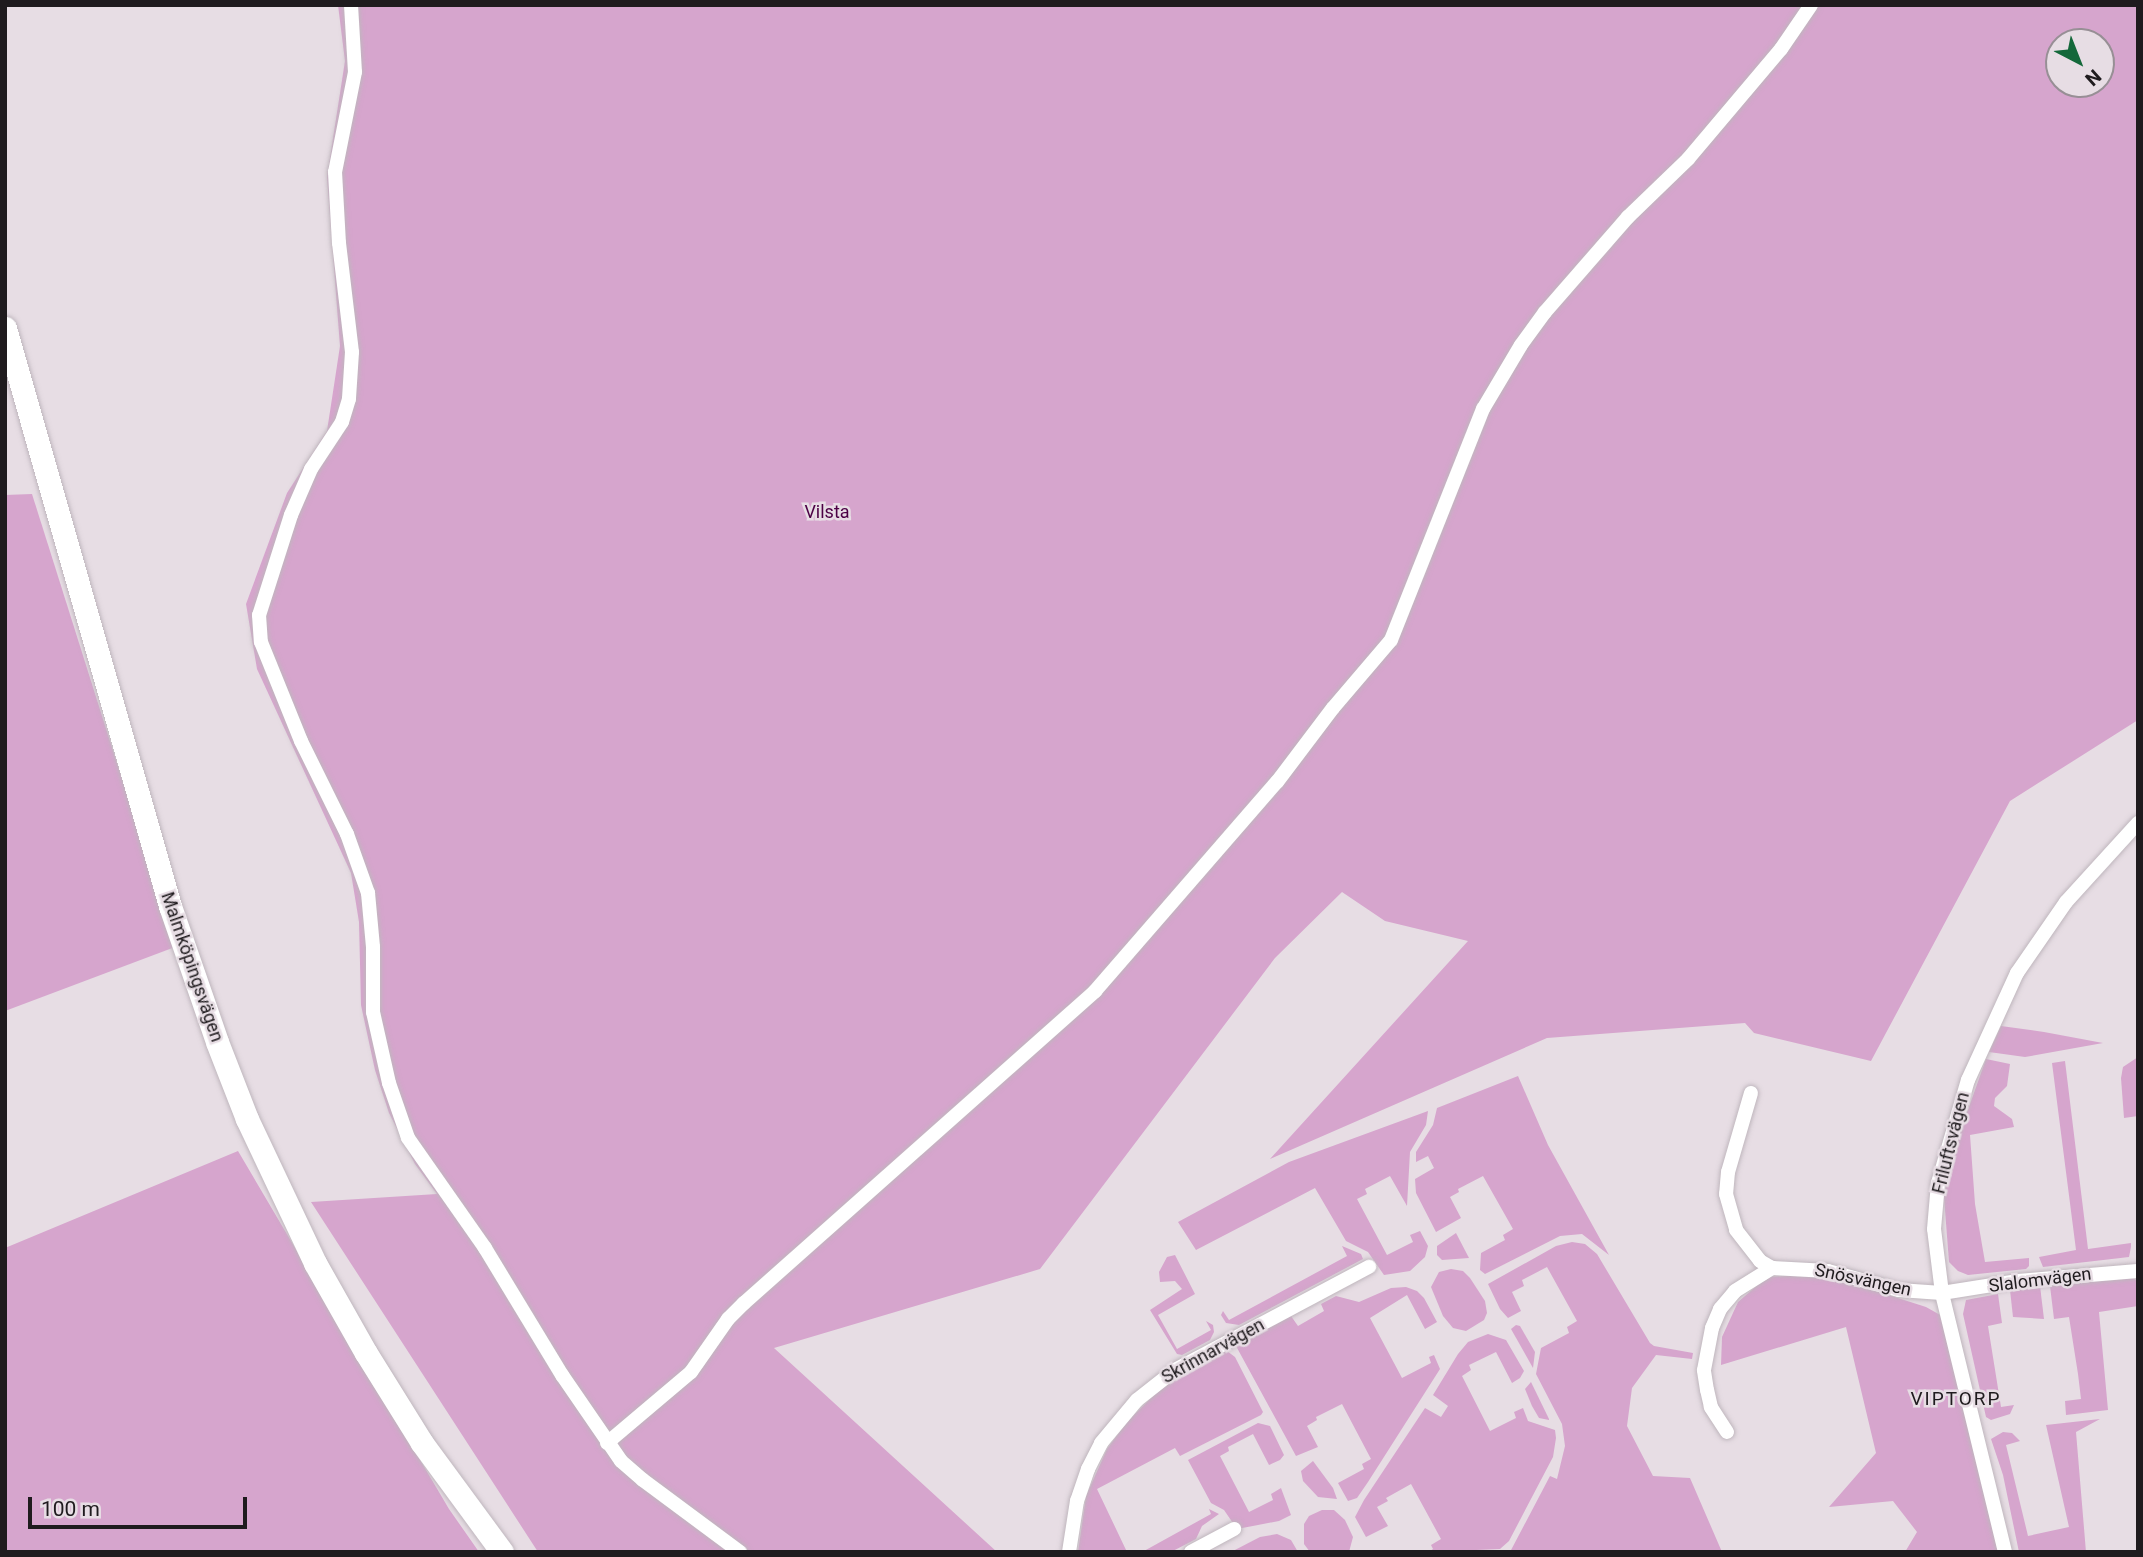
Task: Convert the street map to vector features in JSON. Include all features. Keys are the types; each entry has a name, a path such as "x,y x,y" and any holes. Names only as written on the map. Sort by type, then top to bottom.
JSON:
{"main road":[{"name":"Malmköpingsvägen","path":"5,328 170,905 216,1042 247,1119 316,1263 366,1353 422,1443 502,1552"}],"street":[{"path":"351,5 355,72 338,149 335,195 352,352 349,399 342,422 312,469 296,501 258,626 276,682 301,741 347,834 368,893 373,938 373,1012 389,1083 408,1138 485,1248 562,1376 607,1443 643,1480 740,1552"},
{"path":"607,1443 691,1372 728,1319 744,1303 1095,991 1277,782 1333,708 1391,640 1483,409 1521,345 1560,293 1628,217 1688,159 1781,49 1811,5"},
{"name":"Friluftsvägen","path":"2005,1552 1942,1293 1934,1229 1938,1183 1949,1138 1971,1071 1996,1015 2040,937 2074,892 2138,823"},
{"path":"1727,1432 1711,1407 1707,1391 1704,1370 1712,1328 1720,1308 1735,1291 1772,1268 1760,1261 1735,1230 1726,1194 1728,1171 1751,1093"},
{"name":"Skrinnarvägen","path":"1069,1552 1077,1501 1088,1469 1101,1443 1137,1400 1175,1370 1369,1267"},
{"name":"Snösvängen","path":"1772,1268 1828,1271 1899,1290 1942,1293"},
{"name":"Slalomvägen","path":"1942,1293 2018,1282 2138,1271"},
{"path":"1191,1552 1234,1529"}],"green space":[{"name":"Vilsta","path":"338,5 2138,5 2138,720 2010,801 1871,1061 1754,1033 1745,1023 1547,1038 1270,1159 1468,941 1385,921 1342,892 1275,958 1040,1269 774,1348 997,1552 538,1552 311,1202 437,1194 415,1164 389,1113 375,1070 361,1005 359,922 351,873 257,669 246,604 287,493 327,431 340,346 327,177 345,61"},
{"path":"32,494 175,947 5,1011 5,495"},
{"path":"2001,1026 2103,1043 2025,1057 1989,1052"},
{"path":"2138,1057 2138,1116 2124,1118 2121,1078 2123,1067"},
{"path":"1986,1059 2010,1064 2007,1086 1995,1098 1994,1106 2012,1119 2014,1127 1970,1135 1975,1204 1985,1262 2029,1258 2029,1266 2026,1269 1968,1275 1958,1271 1949,1262 1944,1197 1954,1149"},
{"path":"2065,1061 2088,1249 2131,1243 2131,1247 2129,1257 2043,1267 2039,1257 2076,1250 2052,1063"},
{"path":"1518,1076 1548,1145 1609,1255 1582,1234 1560,1236 1485,1274 1480,1270 1481,1253 1505,1240 1503,1235 1513,1229 1483,1176 1458,1189 1459,1192 1450,1197 1461,1218 1436,1232 1416,1193 1415,1179 1434,1168 1428,1156 1416,1162 1416,1152 1433,1125 1437,1108"},
{"path":"1428,1111 1426,1125 1410,1152 1407,1206 1390,1176 1365,1189 1367,1194 1357,1199 1387,1255 1413,1242 1410,1235 1420,1231 1428,1246 1425,1257 1410,1271 1384,1275 1368,1252 1346,1241 1315,1188 1196,1250 1178,1222 1289,1162"},
{"path":"238,1151 449,1509 479,1552 5,1552 5,1248"},
{"path":"1456,1233 1469,1258 1442,1260 1437,1255 1437,1246"},
{"path":"1572,1242 1585,1244 1597,1254 1650,1343 1693,1353 1692,1359 1656,1355 1632,1388 1627,1426 1653,1476 1690,1478 1722,1552 1510,1552 1550,1476 1557,1479 1565,1446 1562,1424 1536,1374 1541,1348 1569,1333 1567,1327 1577,1321 1547,1267 1522,1280 1524,1286 1512,1292 1521,1311 1508,1318 1500,1309 1488,1284 1556,1246"},
{"path":"1342,1246 1361,1254 1363,1259 1239,1325 1226,1323 1221,1315 1223,1311 1229,1320 1347,1256"},
{"path":"1175,1255 1195,1294 1158,1315 1177,1349 1211,1330 1206,1321 1213,1325 1214,1332 1210,1340 1182,1355 1177,1354 1150,1310 1182,1289 1175,1281 1160,1282 1159,1272 1167,1257"},
{"path":"1451,1269 1463,1271 1485,1301 1487,1313 1484,1320 1466,1331 1453,1328 1443,1316 1431,1287 1439,1272"},
{"path":"1823,1274 1926,1307 1942,1316 1998,1552 1905,1552 1917,1532 1893,1501 1829,1507 1876,1453 1846,1327 1721,1365 1722,1337 1738,1302 1767,1277"},
{"path":"2132,1277 2138,1282 2138,1306 2099,1312 2108,1410 2066,1415 2065,1401 2081,1399 2078,1374 2069,1317 2054,1319 2050,1286"},
{"path":"2040,1286 2044,1319 2013,1317 2010,1290"},
{"path":"1406,1287 1417,1291 1424,1298 1437,1322 1425,1329 1407,1295 1370,1318 1402,1378 1431,1363 1429,1357 1434,1355 1440,1369 1357,1498 1348,1501 1338,1483 1364,1469 1362,1464 1371,1459 1342,1404 1316,1417 1317,1420 1307,1426 1318,1447 1296,1456 1236,1346 1291,1316 1298,1326 1324,1311 1321,1304 1336,1296 1359,1302 1391,1288"},
{"path":"1998,1294 2002,1323 1988,1326 2001,1407 2014,1405 2010,1414 1991,1420 1986,1417 1963,1314 1966,1300"},
{"path":"1516,1325 1520,1326 1535,1352 1533,1368 1511,1329"},
{"path":"1488,1334 1506,1340 1524,1371 1520,1378 1512,1383 1496,1352 1469,1365 1471,1370 1462,1376 1490,1431 1516,1418 1514,1412 1523,1408 1528,1421 1555,1430 1556,1438 1553,1457 1509,1541 1500,1549 1429,1552 1433,1549 1431,1545 1441,1539 1411,1484 1386,1498 1388,1501 1377,1507 1388,1526 1366,1537 1355,1517 1364,1500 1425,1408 1441,1417 1448,1406 1433,1395 1458,1354 1468,1342"},
{"path":"1227,1351 1235,1357 1263,1412 1261,1415 1180,1456 1175,1448 1097,1489 1127,1552 1078,1552 1086,1496 1107,1449 1127,1422 1155,1394 1186,1371"},
{"path":"1531,1382 1549,1420 1539,1418 1532,1406 1525,1389"},
{"path":"2100,1419 2076,1432 2086,1552 2019,1552 2003,1475 1991,1439 2003,1432 2012,1433 2020,1441 2006,1445 2028,1536 2069,1527 2046,1425"},
{"path":"1258,1423 1270,1426 1284,1455 1280,1460 1269,1465 1253,1434 1228,1447 1229,1451 1220,1456 1249,1512 1273,1500 1271,1494 1281,1488 1291,1515 1279,1521 1237,1529 1224,1510 1211,1503 1188,1460"},
{"path":"1313,1461 1333,1488 1337,1499 1318,1497 1303,1481 1301,1471"},
{"path":"1209,1509 1219,1514 1202,1526 1196,1539 1171,1552 1144,1551 1211,1514"},
{"path":"1322,1510 1334,1510 1345,1520 1353,1537 1349,1552 1310,1552 1304,1544 1304,1524 1309,1516"},
{"path":"1277,1534 1291,1540 1298,1552 1231,1552 1260,1537"}],"district":[{"name":"VIPTORP","path":"1956,1399"}]}
